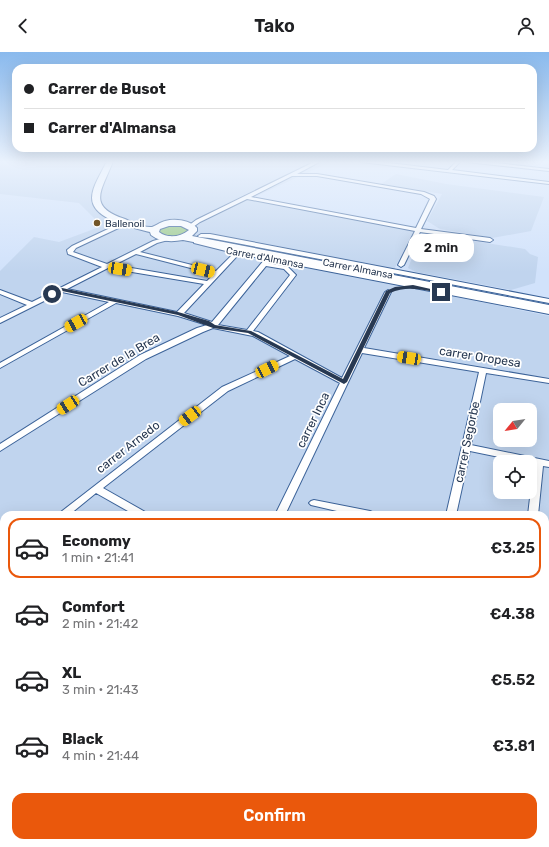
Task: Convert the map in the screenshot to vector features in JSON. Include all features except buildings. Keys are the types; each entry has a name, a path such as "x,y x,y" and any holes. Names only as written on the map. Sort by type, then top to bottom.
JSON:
{"main road":[{"path":"97,198 96,202 99,209 125,223 170,238 190,232"},
{"path":"107,203 112,211 157,234"},
{"path":"157,234 168,224 190,232"},
{"name":"Carrer d'Almansa","path":"190,232 469,289 549,308"},
{"name":"Carrer Almansa","path":"190,232 484,296 549,304"}],"street":[{"path":"190,232 198,221 245,198"},
{"path":"246,198 418,230 490,240"},
{"path":"190,232 248,198"},
{"path":"382,270 401,265 433,199 432,198"},
{"path":"125,223 70,250 70,253 74,256 106,266 207,283"},
{"name":"Carrer d'Almansa","path":"190,232 204,244 267,261 286,268 292,275 249,332"},
{"name":"Carrer d'Almansa","path":"190,232 414,276 469,289 549,301"},
{"path":"0,320 62,290 134,252 157,234"},
{"path":"134,252 217,273"},
{"path":"178,314 238,252"},
{"path":"213,326 267,261"},
{"name":"Carrer d'Almansa","path":"267,261 413,286 484,296 549,312"},
{"path":"401,265 414,276"},
{"path":"373,278 386,287 388,292 395,289 413,286"},
{"name":"Carrer d'Almansa","path":"469,289 484,296"},
{"name":"Carrer de la Brea","path":"62,290 178,314 207,322 213,326 249,332 344,382"},
{"path":"0,292 32,304"},
{"name":"carrer Inca","path":"282,511 388,292"},
{"path":"0,366 114,301"},
{"name":"Carrer de la Brea","path":"2,445 143,357 200,330 213,326"},
{"name":"carrer Oropesa","path":"360,350 549,380"},
{"name":"carrer Arnedo","path":"67,511 225,389 295,356"},
{"name":"carrer Segorbe","path":"452,511 483,370"},
{"path":"466,447 549,464"},
{"path":"533,511 538,462"},
{"path":"96,489 136,511"},
{"path":"314,503 351,511"}],"shaded area":[{"path":"36,198 252,198 248,200 414,231 387,283 549,316 549,511 0,511 0,271 34,237 59,242 102,226 79,203"},
{"path":"440,198 544,198 531,231 492,238 440,229 427,221"},
{"path":"422,233 525,249 530,254 538,257 535,283 511,290 416,272 408,268"}],"green space":[{"path":"169,225 180,225 189,229 189,232 181,236 174,237 158,234 159,230"}],"place":[{"name":"Ballenoil","path":"97,223"}],"route":[{"path":"52,294 62,290 178,314 207,322 213,326 249,332 344,382 388,292 395,289 413,286 441,292"}]}
